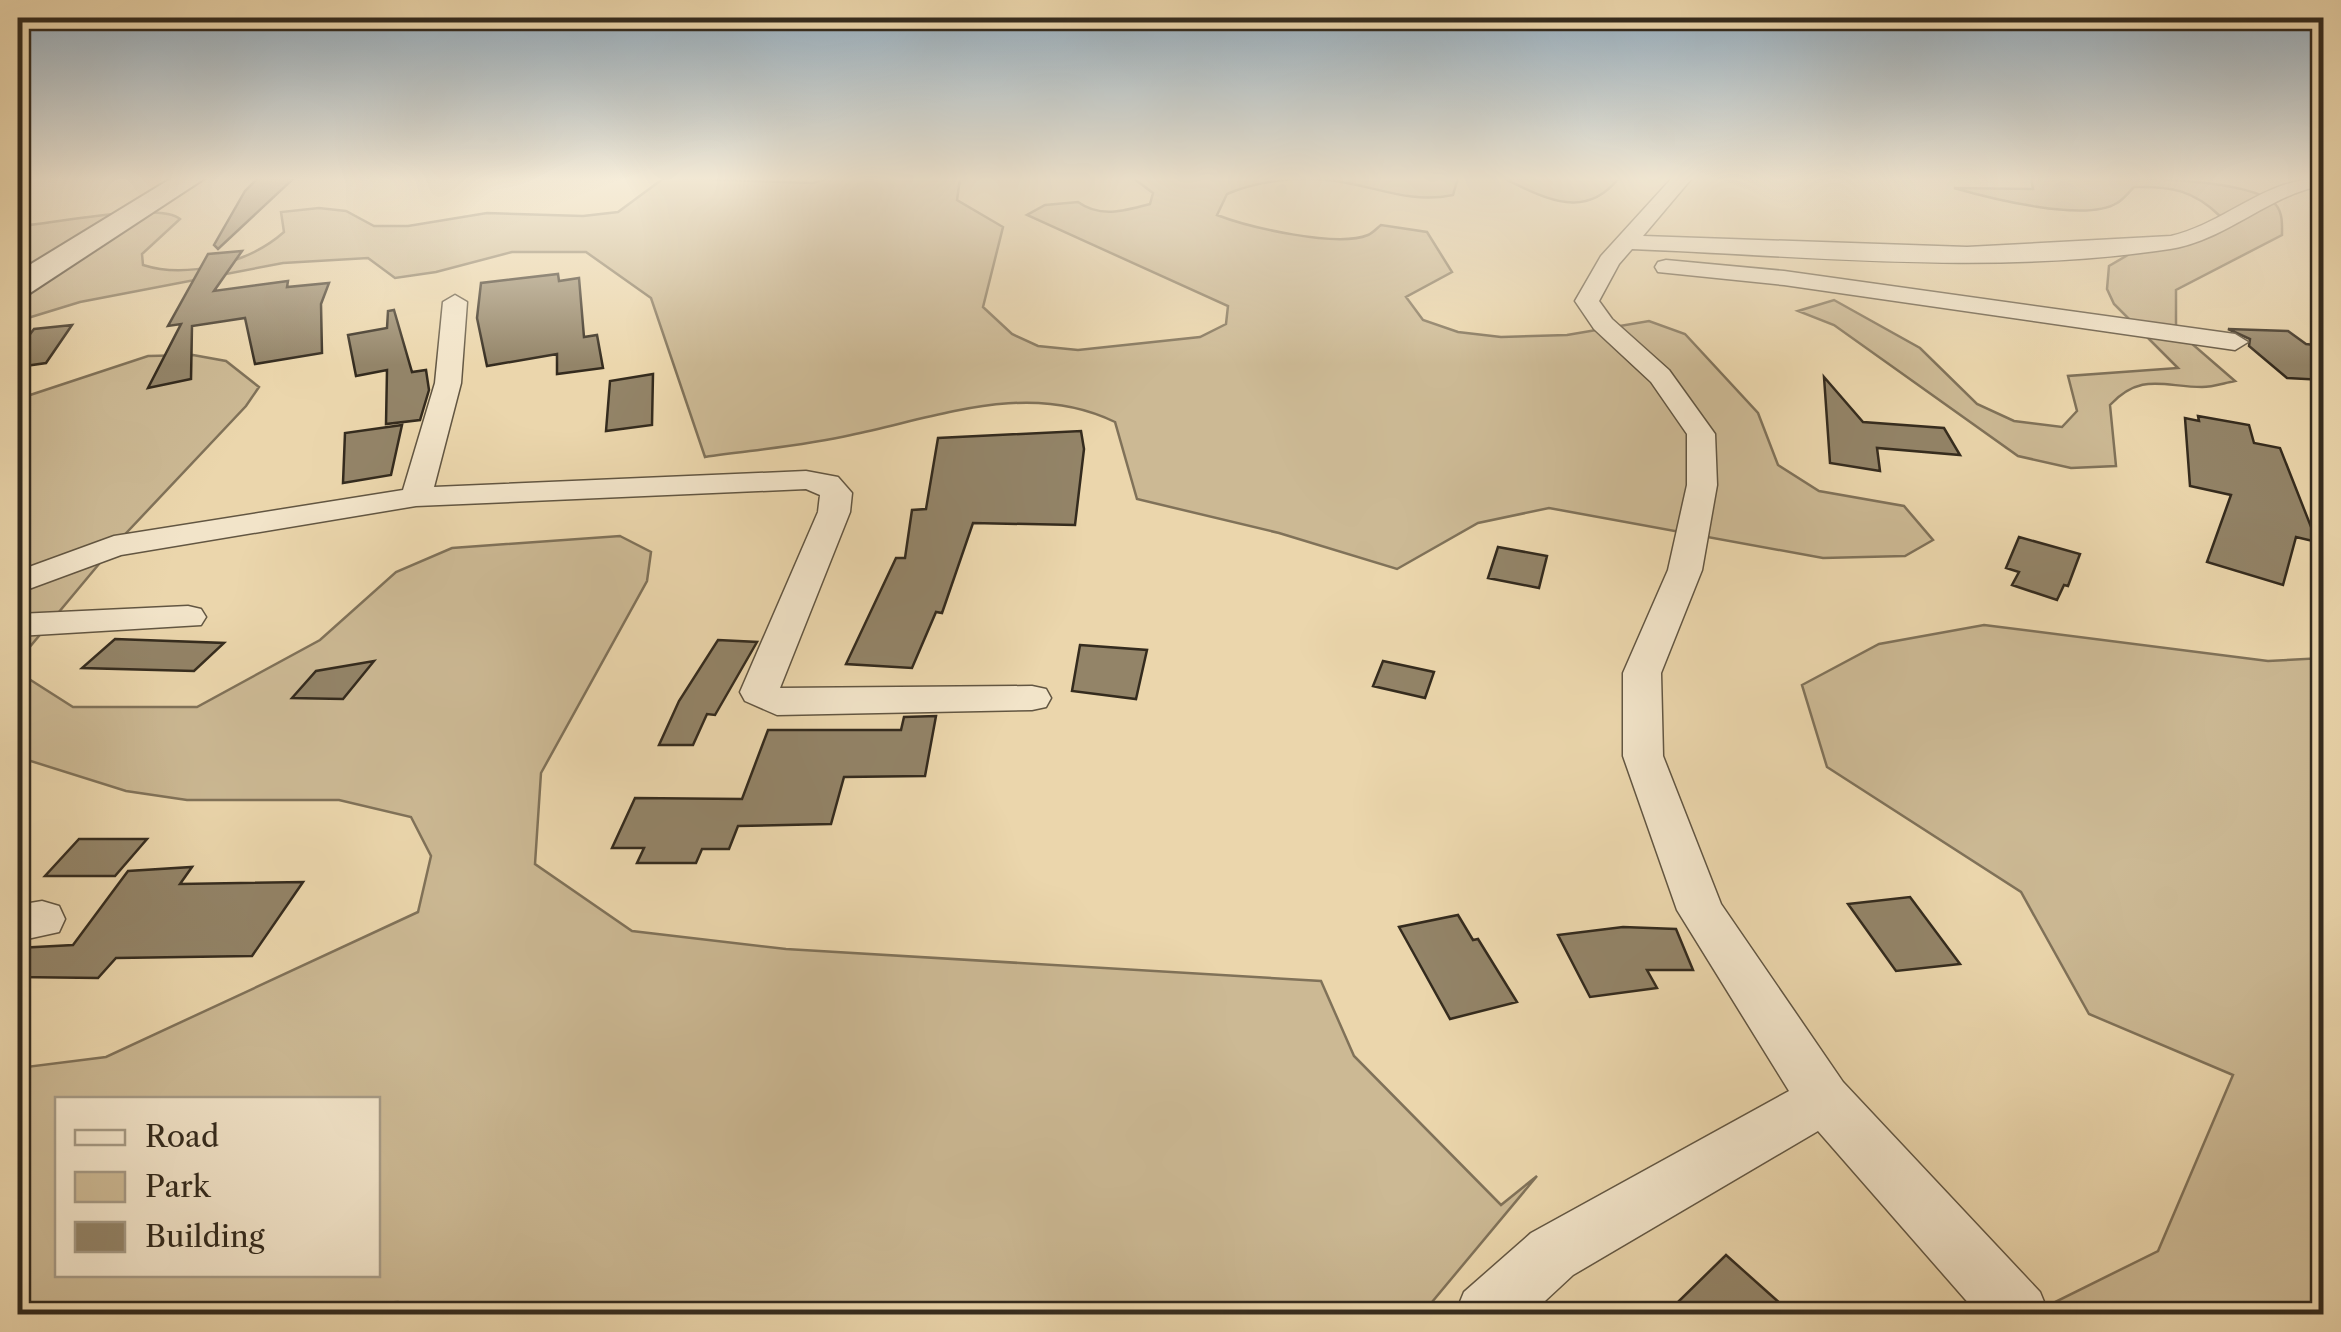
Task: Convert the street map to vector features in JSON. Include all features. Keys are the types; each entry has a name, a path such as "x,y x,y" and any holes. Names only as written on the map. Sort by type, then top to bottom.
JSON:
{"street":[{"path":"18,286 92,240"},
{"path":"1628,240 1588,302 1603,324 1660,376 1701,434 1702,484 1684,570 1642,672 1643,756 1700,910 1824,1099 2018,1314"},
{"path":"1617,252 1976,254 2125,248 2173,240"},
{"path":"1617,252 2235,342"},
{"path":"416,497 448,383 455,302"},
{"path":"18,583 114,546 416,497 806,480 827,484 836,493 834,512 760,692 777,704 1032,698"},
{"path":"18,625 188,618"},
{"path":"1486,1314 1552,1254 1824,1099"}],"green space":[{"path":"18,240 157,240 142,254 143,265 179,270 236,260 270,243 1000,240 983,307 1012,334 1038,346 1078,350 1200,337 1226,324 1228,306 1083,240 1432,240 1452,272 1406,297 1423,320 1458,332 1501,337 1567,335 1649,321 1685,334 1758,413 1778,465 1819,491 1904,506 1933,540 1905,556 1823,558 1549,508 1478,523 1397,569 1279,533 1137,499 1115,422 1083,410 1050,404 983,406 833,439 705,457 651,298 586,252 512,252 436,272 395,278 368,258 283,263 80,302 18,321"},
{"path":"2174,240 2272,240 2176,290 2176,330 2235,381 2202,387 2143,385 2121,395 2110,405 2116,466 2071,468 2018,456 1834,325 1798,311 1834,300 1920,348 1977,404 2014,421 2062,427 2077,411 2068,376 2178,368 2114,304 2107,289 2109,266 2145,245"},
{"path":"193,355 226,361 259,387 246,406 114,546 18,661 18,399 148,356"},
{"path":"620,536 651,552 647,581 541,773 535,864 632,931 786,949 1321,981 1354,1056 1501,1205 1537,1176 1422,1314 456,1314 398,1302 164,1314 18,1314 18,1068 106,1057 418,912 431,856 411,817 339,800 187,800 126,791 18,757 18,672 73,707 197,707 320,640 396,572 452,548"},
{"path":"1984,625 2268,661 2323,658 2323,1314 2031,1314 2158,1251 2233,1075 2089,1014 2021,892 1827,767 1802,685 1879,644"}],"building":[{"path":"242,251 214,291 288,281 287,287 329,283 321,304 322,353 255,364 245,318 192,326 191,379 148,388 181,324 168,326 208,254"},
{"path":"558,274 559,281 579,278 584,337 597,335 603,368 557,374 557,354 487,366 477,318 481,283"},
{"path":"394,310 412,372 426,370 429,390 420,420 386,424 387,370 356,376 348,335 387,328 388,311"},
{"path":"72,325 46,363 18,367 18,350 34,329"},
{"path":"2228,329 2288,331 2306,344 2324,346 2324,380 2287,378 2249,346 2250,339"},
{"path":"653,374 652,425 606,431 610,381"},
{"path":"1824,377 1863,422 1944,428 1960,455 1877,448 1880,471 1830,463"},
{"path":"2198,416 2249,425 2254,443 2280,448 2317,542 2296,537 2283,585 2207,562 2231,495 2190,486 2185,418 2199,421"},
{"path":"402,425 391,475 343,483 345,433"},
{"path":"1081,431 1084,449 1075,525 973,523 942,613 936,612 912,668 846,664 896,558 905,558 912,510 926,509 938,438"},
{"path":"2019,537 2080,554 2068,586 2064,585 2057,600 2012,585 2019,572 2006,568"},
{"path":"1498,547 1547,556 1539,588 1488,578"},
{"path":"115,639 224,643 194,671 82,668"},
{"path":"718,640 757,642 715,715 707,714 693,745 659,745 679,701"},
{"path":"1080,645 1147,650 1136,699 1072,691"},
{"path":"374,661 343,699 292,698 316,671"},
{"path":"1383,661 1434,672 1425,698 1373,686"},
{"path":"936,716 925,776 844,777 831,824 738,826 729,849 702,849 696,863 637,863 644,848 612,848 635,798 742,799 768,730 901,730 904,717"},
{"path":"79,839 147,839 115,876 45,876"},
{"path":"192,867 180,884 303,882 252,956 116,958 98,978 18,977 18,948 73,945 128,871"},
{"path":"1910,897 1960,964 1896,971 1848,904"},
{"path":"1458,915 1473,940 1478,939 1517,1002 1450,1019 1399,927"},
{"path":"1623,927 1676,929 1693,970 1647,970 1657,988 1590,997 1558,935"},
{"path":"1726,1255 1792,1314 1691,1314 1678,1302"}]}
